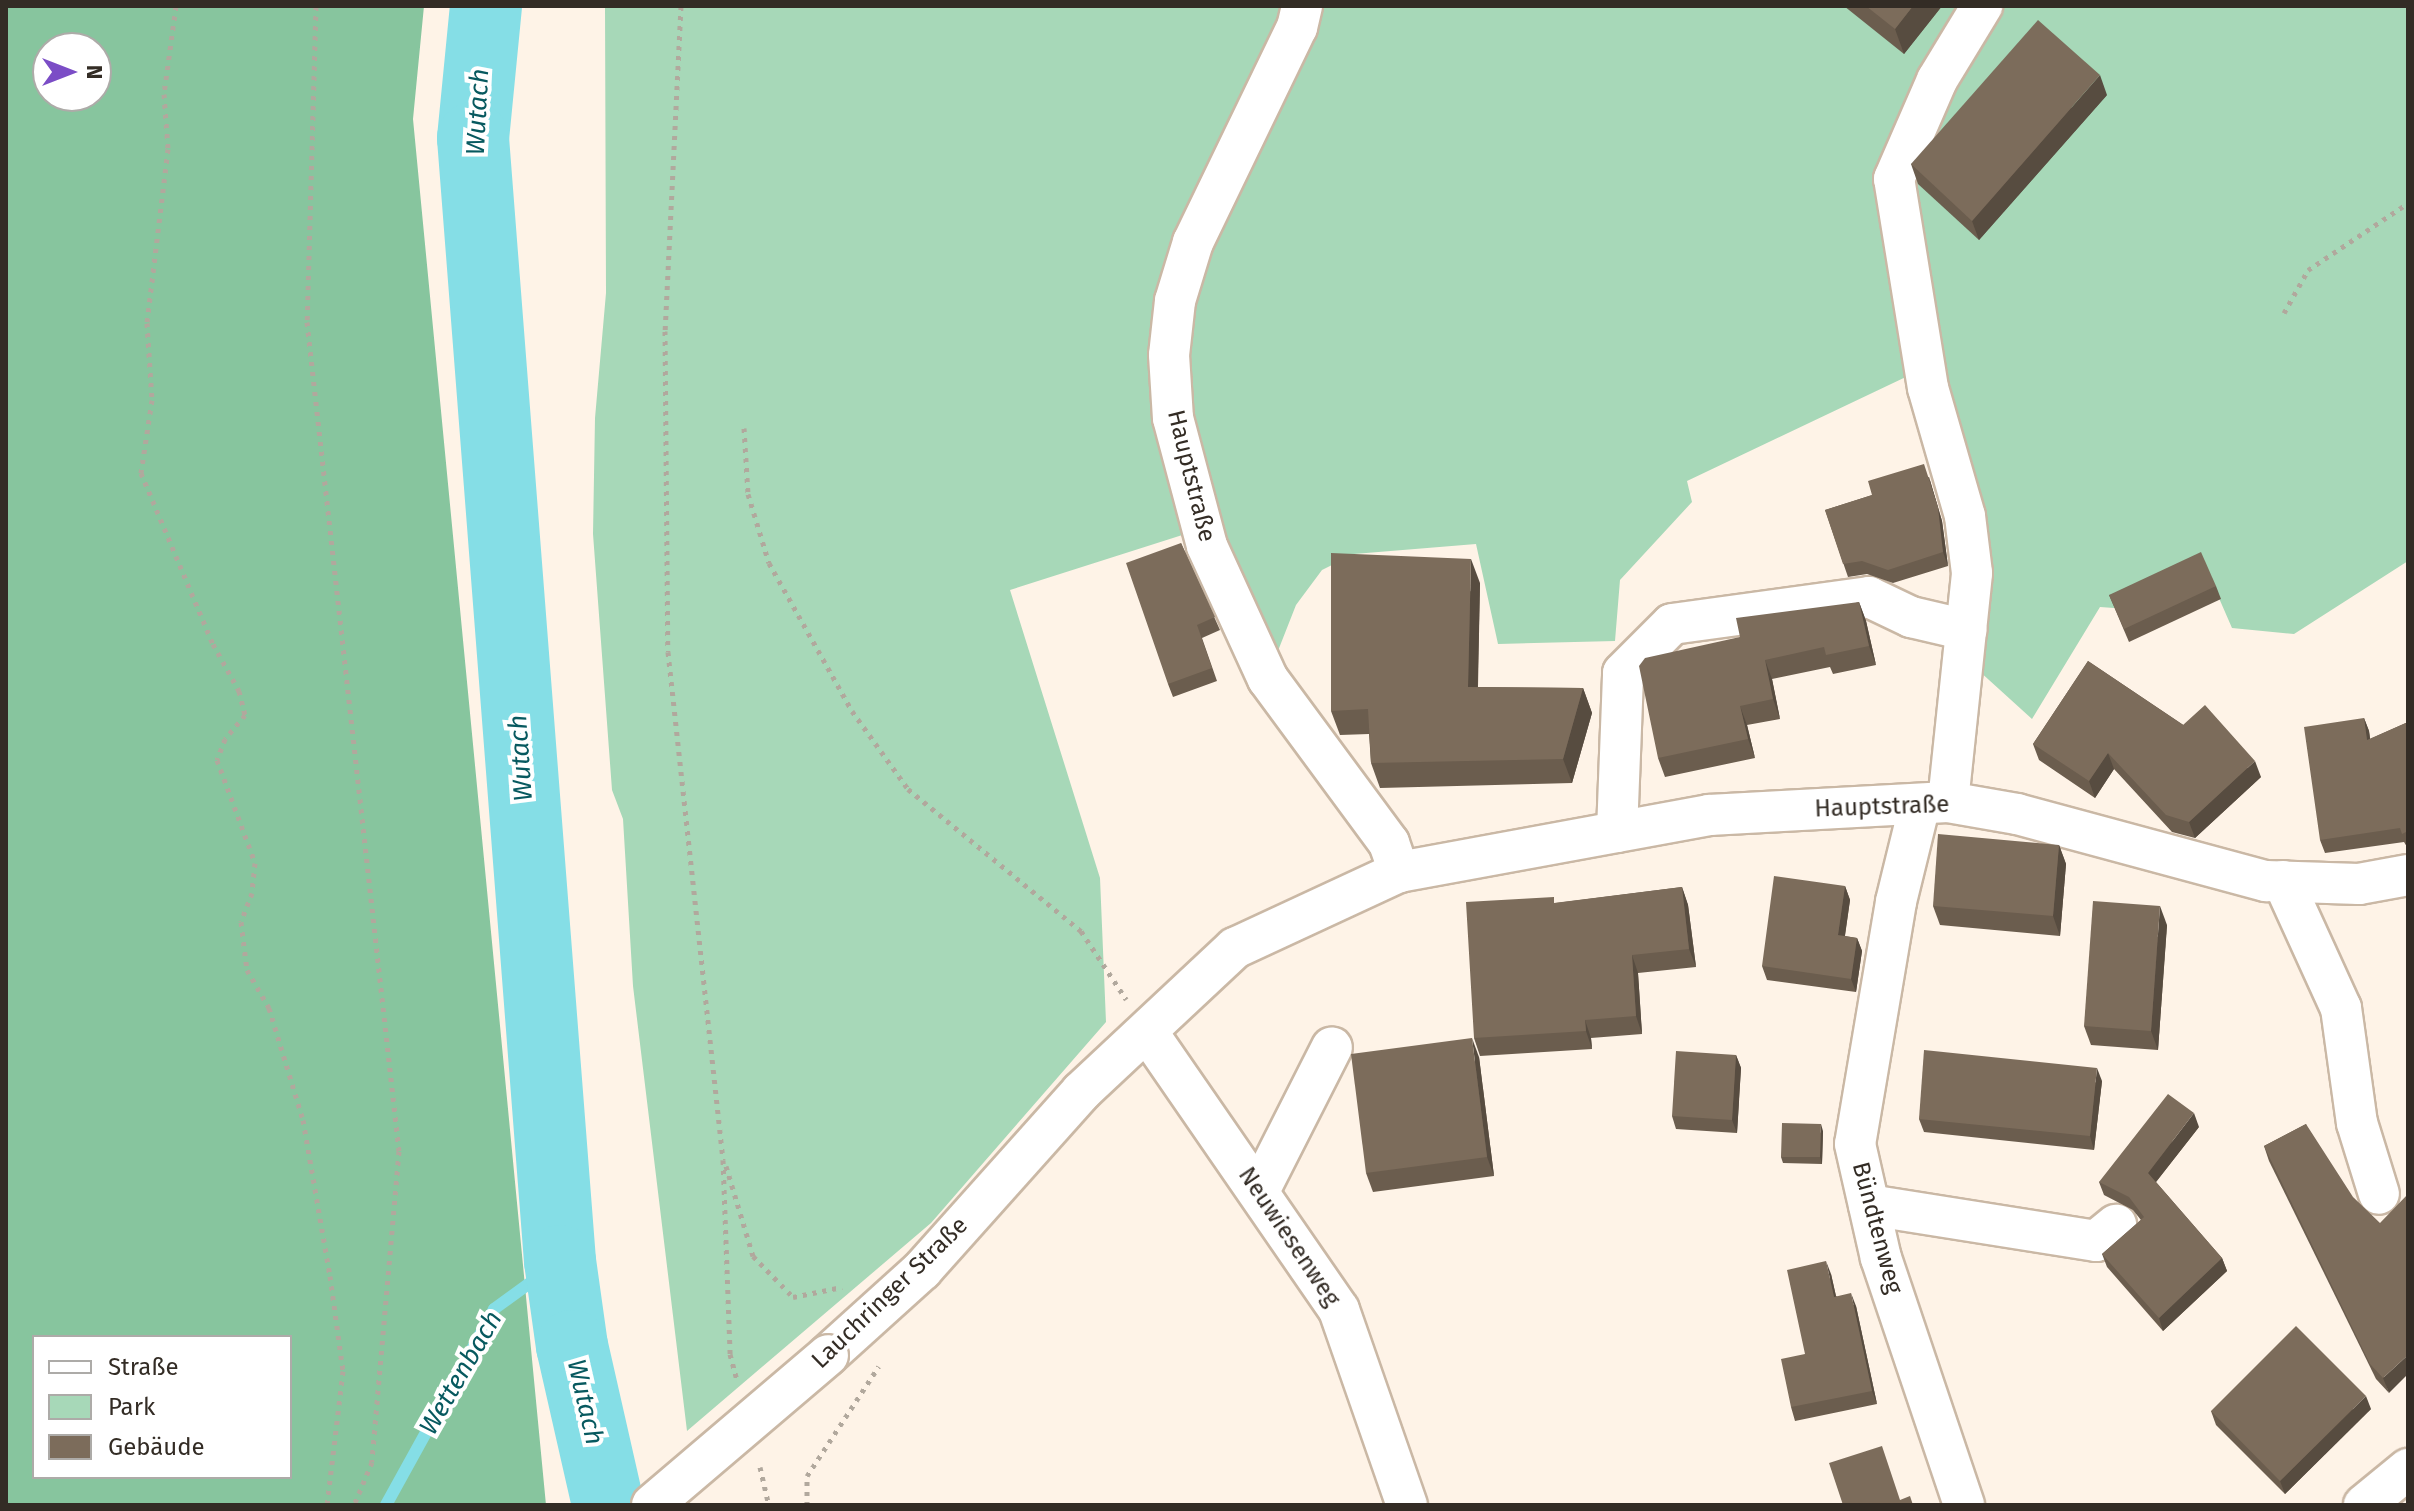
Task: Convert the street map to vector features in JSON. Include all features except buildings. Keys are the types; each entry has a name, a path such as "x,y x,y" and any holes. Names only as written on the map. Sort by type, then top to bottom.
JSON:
{"street":[{"name":"Hauptstraße","path":"1302,6 1297,27 1193,242 1179,286 1169,355 1173,418 1207,546 1268,679 1389,843 1399,872"},
{"name":"Bündtenweg","path":"1964,1505 1881,1258 1855,1144 1896,902 1934,803 1967,630 1972,573 1965,516 1928,388 1894,179 1937,80 1982,6"},
{"path":"1617,832 1623,673 1672,624 1869,597 1911,617 1967,630"},
{"name":"Hauptstraße","path":"1148,1033 1235,948 1399,872 1709,815 1934,803 2017,814 2152,854 2283,881 2359,884 2408,875"},
{"path":"2283,881 2341,1008 2357,1123 2379,1194"},
{"name":"Neuwiesenweg","path":"1148,1033 1339,1310 1407,1505"},
{"name":"Lauchringer Straße","path":"652,1505 828,1355 922,1270 1081,1092 1148,1033"},
{"path":"1259,1191 1332,1047"},
{"path":"1869,1205 2096,1241 2116,1225"},
{"path":"2364,1505 2408,1469"}],"path":[{"path":"176,6 164,94 168,149 147,323 152,400 141,473 213,644 239,691 245,715 225,739 217,760 255,863 241,922 247,970 269,1008 303,1120 330,1276 343,1371 327,1505"},
{"path":"316,6 307,322 399,1151 372,1462 354,1505"},
{"path":"681,6 665,331 668,652 723,1160 730,1354 738,1384"},
{"path":"2284,313 2308,270 2408,203"},
{"path":"744,428 748,494 769,563 852,711 908,789 1081,931 1148,1033"},
{"path":"723,1160 753,1256 793,1297 850,1285"},
{"path":"807,1505 807,1476 881,1360"},
{"path":"758,1460 769,1505"}],"green space":[{"path":"6,6 424,6 413,119 546,1505 6,1505"},
{"path":"605,6 2408,6 2408,561 2294,634 2232,628 2205,566 2114,608 2100,607 2032,719 1978,670 1985,573 1910,375 1687,481 1692,502 1620,580 1615,641 1498,644 1476,544 1354,554 1322,570 1296,605 1274,661 1220,523 1010,590 1100,878 1106,1022 931,1223 687,1431 633,986 623,819 612,790 593,534 595,418 606,293"}],"waterway":[{"name":"Wutach","path":"486,6 473,138 560,1261 572,1346 608,1505"},
{"name":"Wettenbach","path":"386,1505 494,1309 560,1261"}]}
